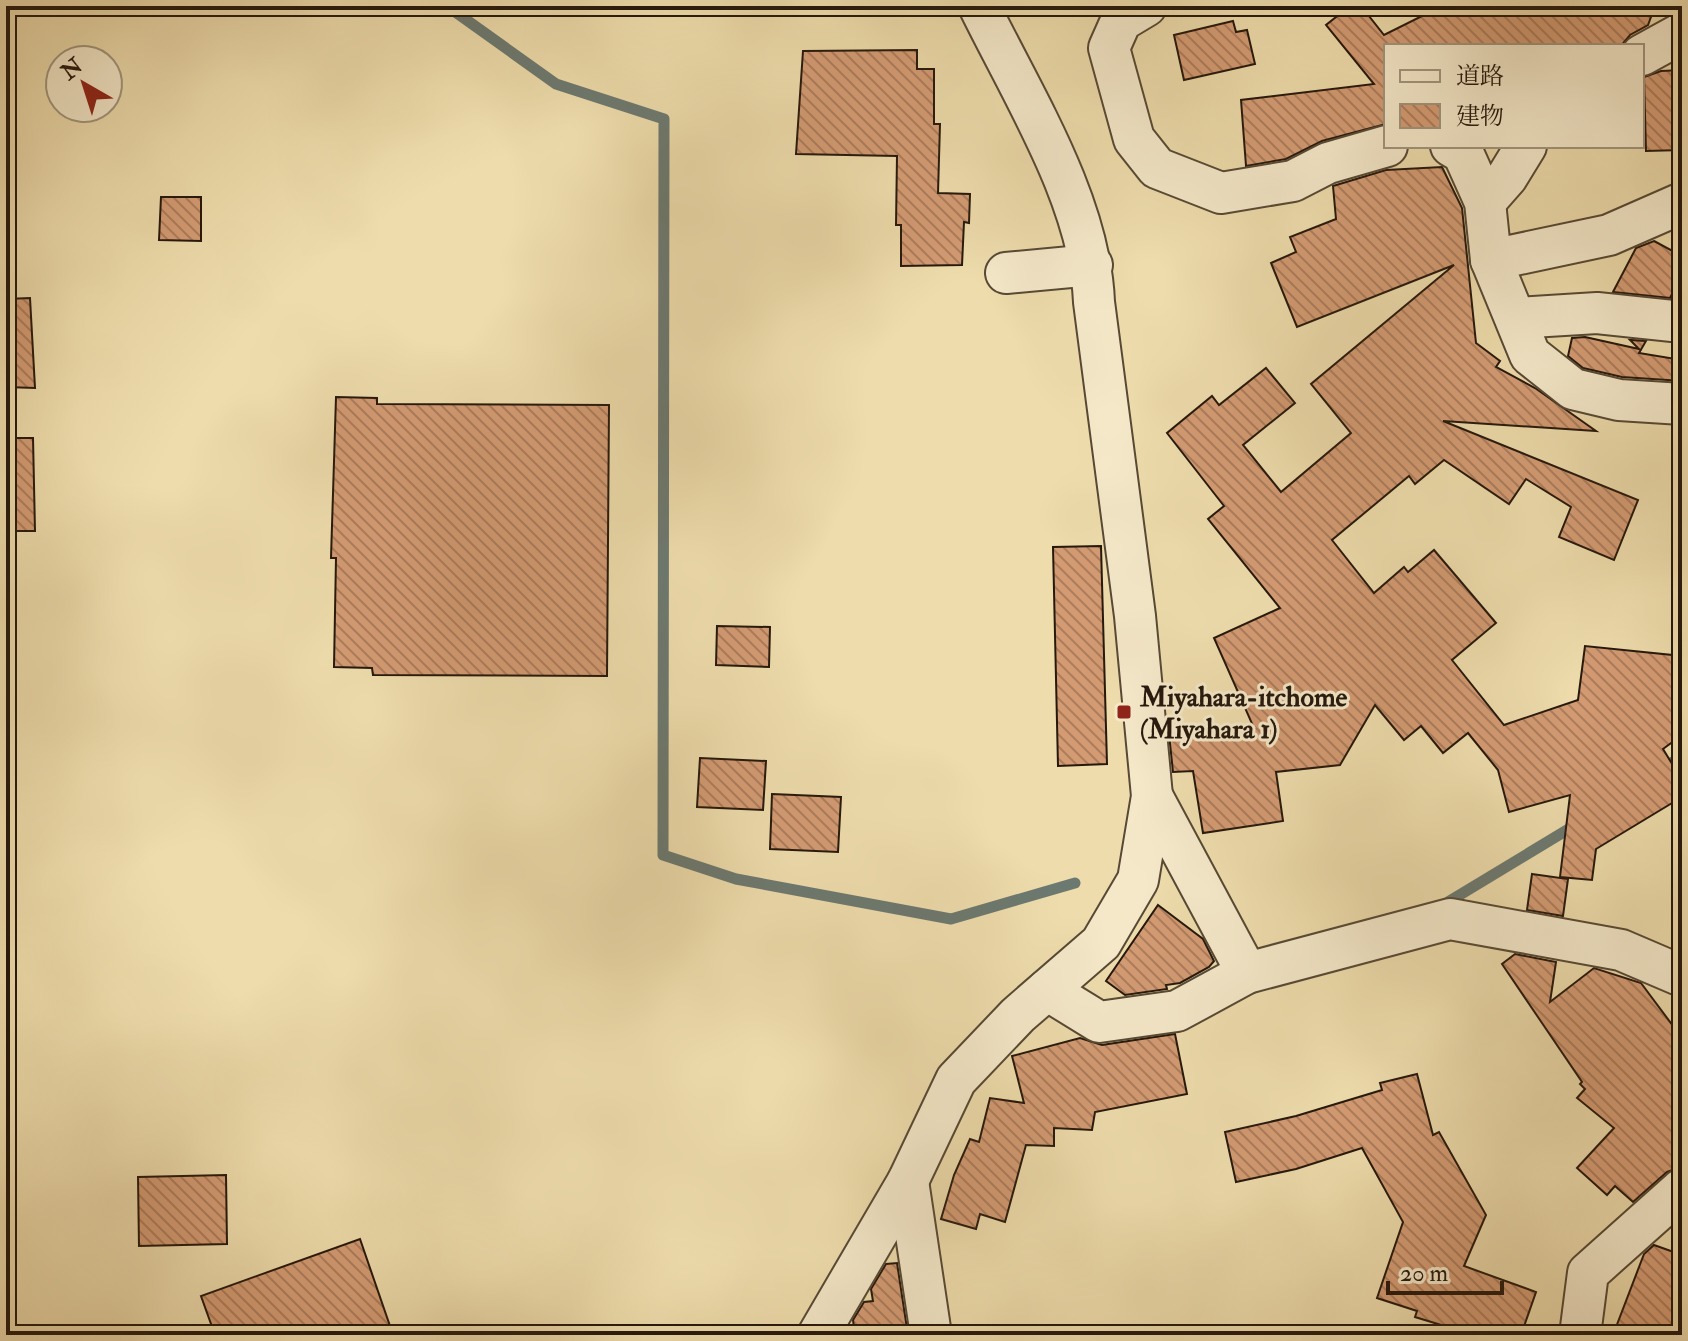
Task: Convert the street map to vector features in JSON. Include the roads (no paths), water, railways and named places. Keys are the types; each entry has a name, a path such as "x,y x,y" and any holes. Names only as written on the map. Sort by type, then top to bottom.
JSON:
{"street":[{"path":"818,1335 908,1181 956,1080 1018,1015 1101,943 1138,880 1152,796 1135,616 1094,302 1092,265 1074,204 979,6"},
{"path":"1146,6 1121,21 1109,48 1134,139 1157,168 1221,193 1293,181 1328,163 1384,147"},
{"path":"1644,54 1682,33"},
{"path":"1454,148 1463,153 1485,202 1491,260 1530,355 1573,389 1619,400 1682,404"},
{"path":"1485,202 1507,177 1525,148"},
{"path":"1491,260 1609,235 1682,203"},
{"path":"1006,273 1092,265"},
{"path":"1516,318 1597,313 1682,322"},
{"path":"1152,796 1247,973"},
{"path":"1047,990 1099,1022 1177,1011 1247,973 1450,919 1621,950 1682,976"},
{"path":"908,1181 931,1335"},
{"path":"1580,1335 1588,1273 1682,1189"}],"waterway":[{"path":"447,6 556,84 664,119 663,855 736,879 951,919 1075,883"},
{"path":"1659,771 1682,756"},
{"path":"1448,902 1577,824"}],"place":[{"name":"Miyahara-itchome (Miyahara 1)","path":"1124,712"}]}
